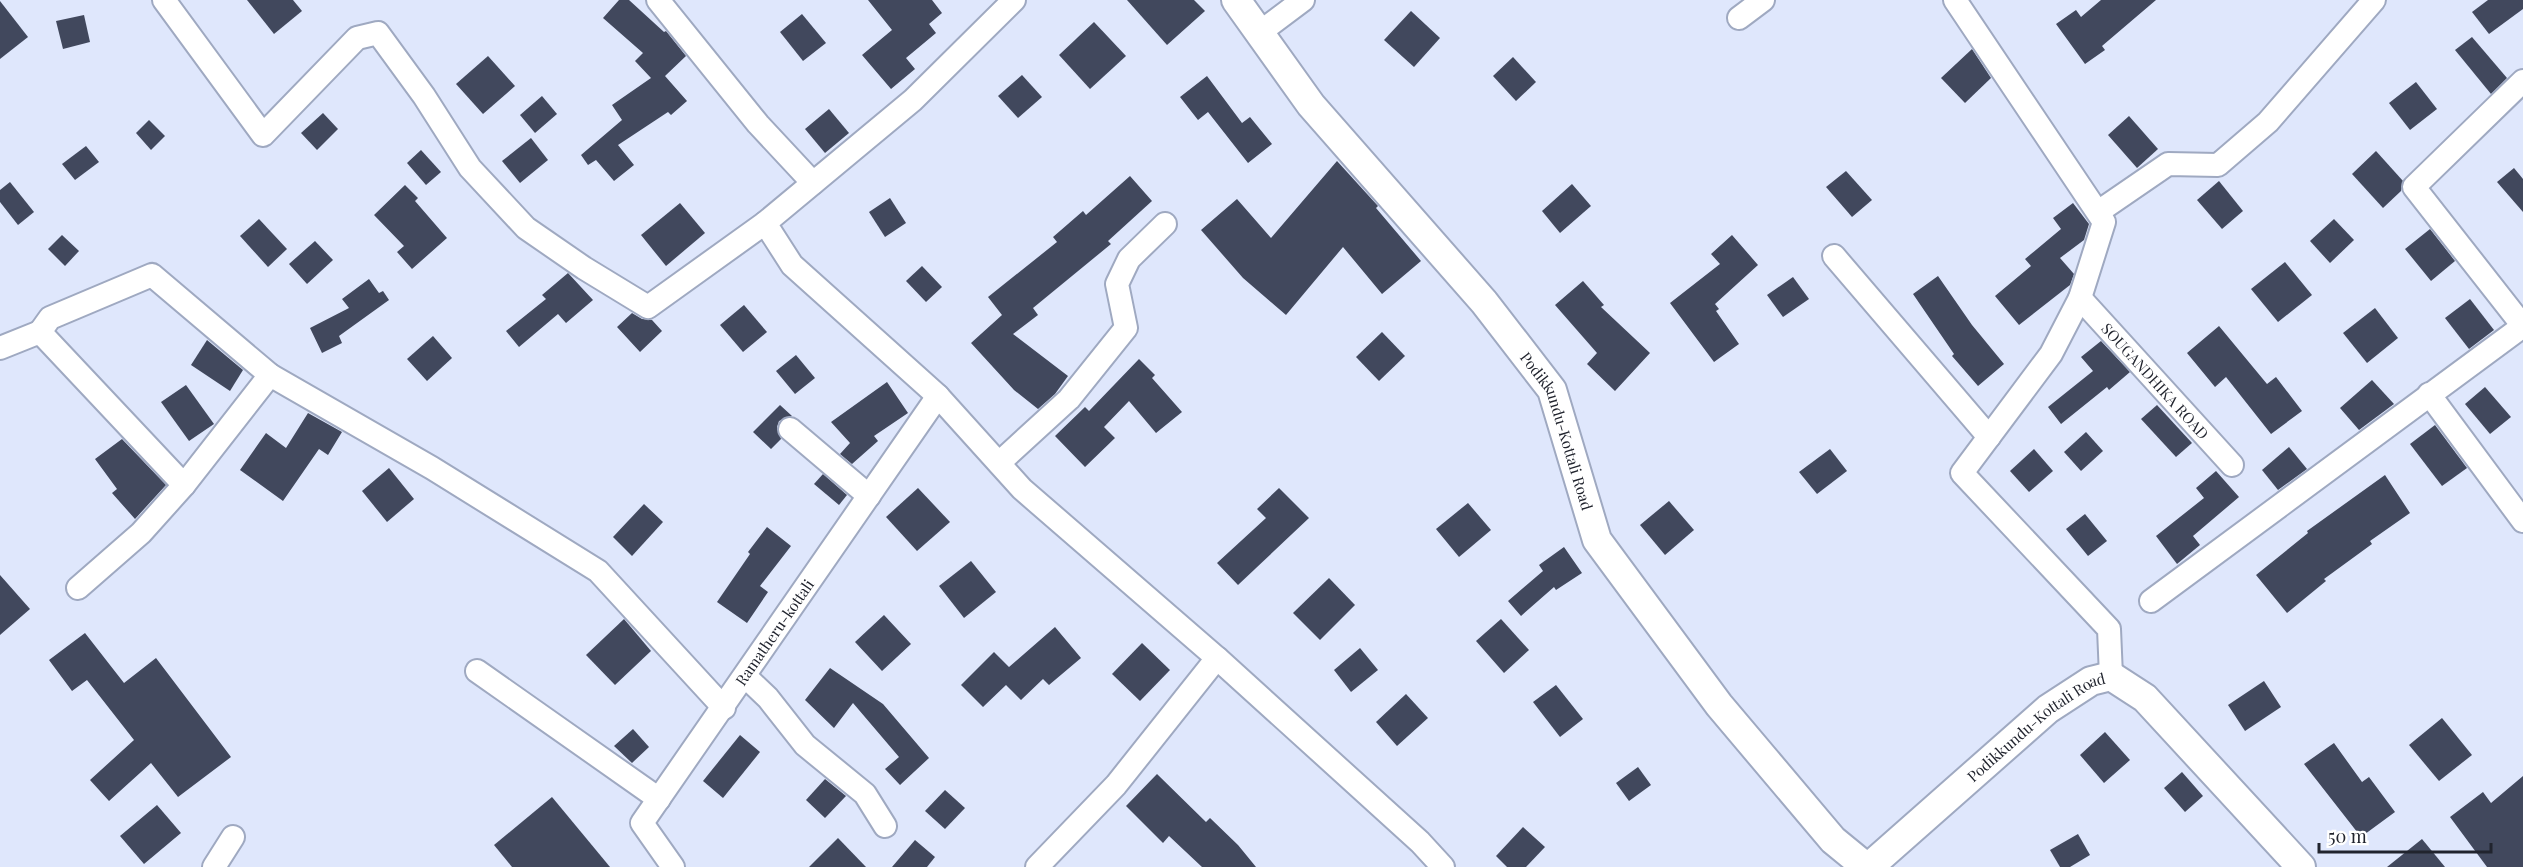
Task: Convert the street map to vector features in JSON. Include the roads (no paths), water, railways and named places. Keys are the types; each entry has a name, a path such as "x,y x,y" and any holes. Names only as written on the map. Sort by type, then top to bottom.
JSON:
{"main road":[{"name":"Podikkundu-Kottali Road","path":"1236,0 1311,105 1484,302 1552,390 1597,540 1719,705 1833,840 1868,867 2048,709 2091,681 2111,676 2145,698 2301,867"}],"street":[{"path":"164,0 263,135 357,38 378,33 424,96 470,168 526,228 584,268 648,307 765,223 913,100 1014,0"},
{"path":"658,0 758,124 813,183"},
{"path":"1259,33 1303,0"},
{"path":"1739,18 1763,0"},
{"path":"1955,0 2104,222 2080,298 2051,354 1962,473 2109,629 2111,676"},
{"path":"2098,212 2168,164 2218,165 2268,122 2374,0"},
{"path":"2151,601 2523,326 2414,187 2523,81"},
{"path":"765,223 792,265 938,396 1022,489 1217,658 1420,842 1443,867"},
{"path":"999,463 1069,399 1126,328 1117,284 1129,259 1165,224"},
{"path":"1834,256 1989,437"},
{"path":"0,348 40,332 50,318 152,275 270,375 432,468 598,571 724,708"},
{"name":"SOUGANDHIKA ROAD","path":"2080,298 2232,465"},
{"path":"40,332 184,485"},
{"path":"78,588 141,533 184,485 270,375"},
{"path":"2429,394 2523,521"},
{"name":"Ramatheru-kottali","path":"673,867 642,823 724,708 938,396"},
{"path":"790,429 869,496"},
{"path":"1037,867 1116,785 1217,658"},
{"path":"477,671 659,799"},
{"path":"746,676 768,698 806,745 865,794 885,826"},
{"path":"214,867 233,837"}]}
